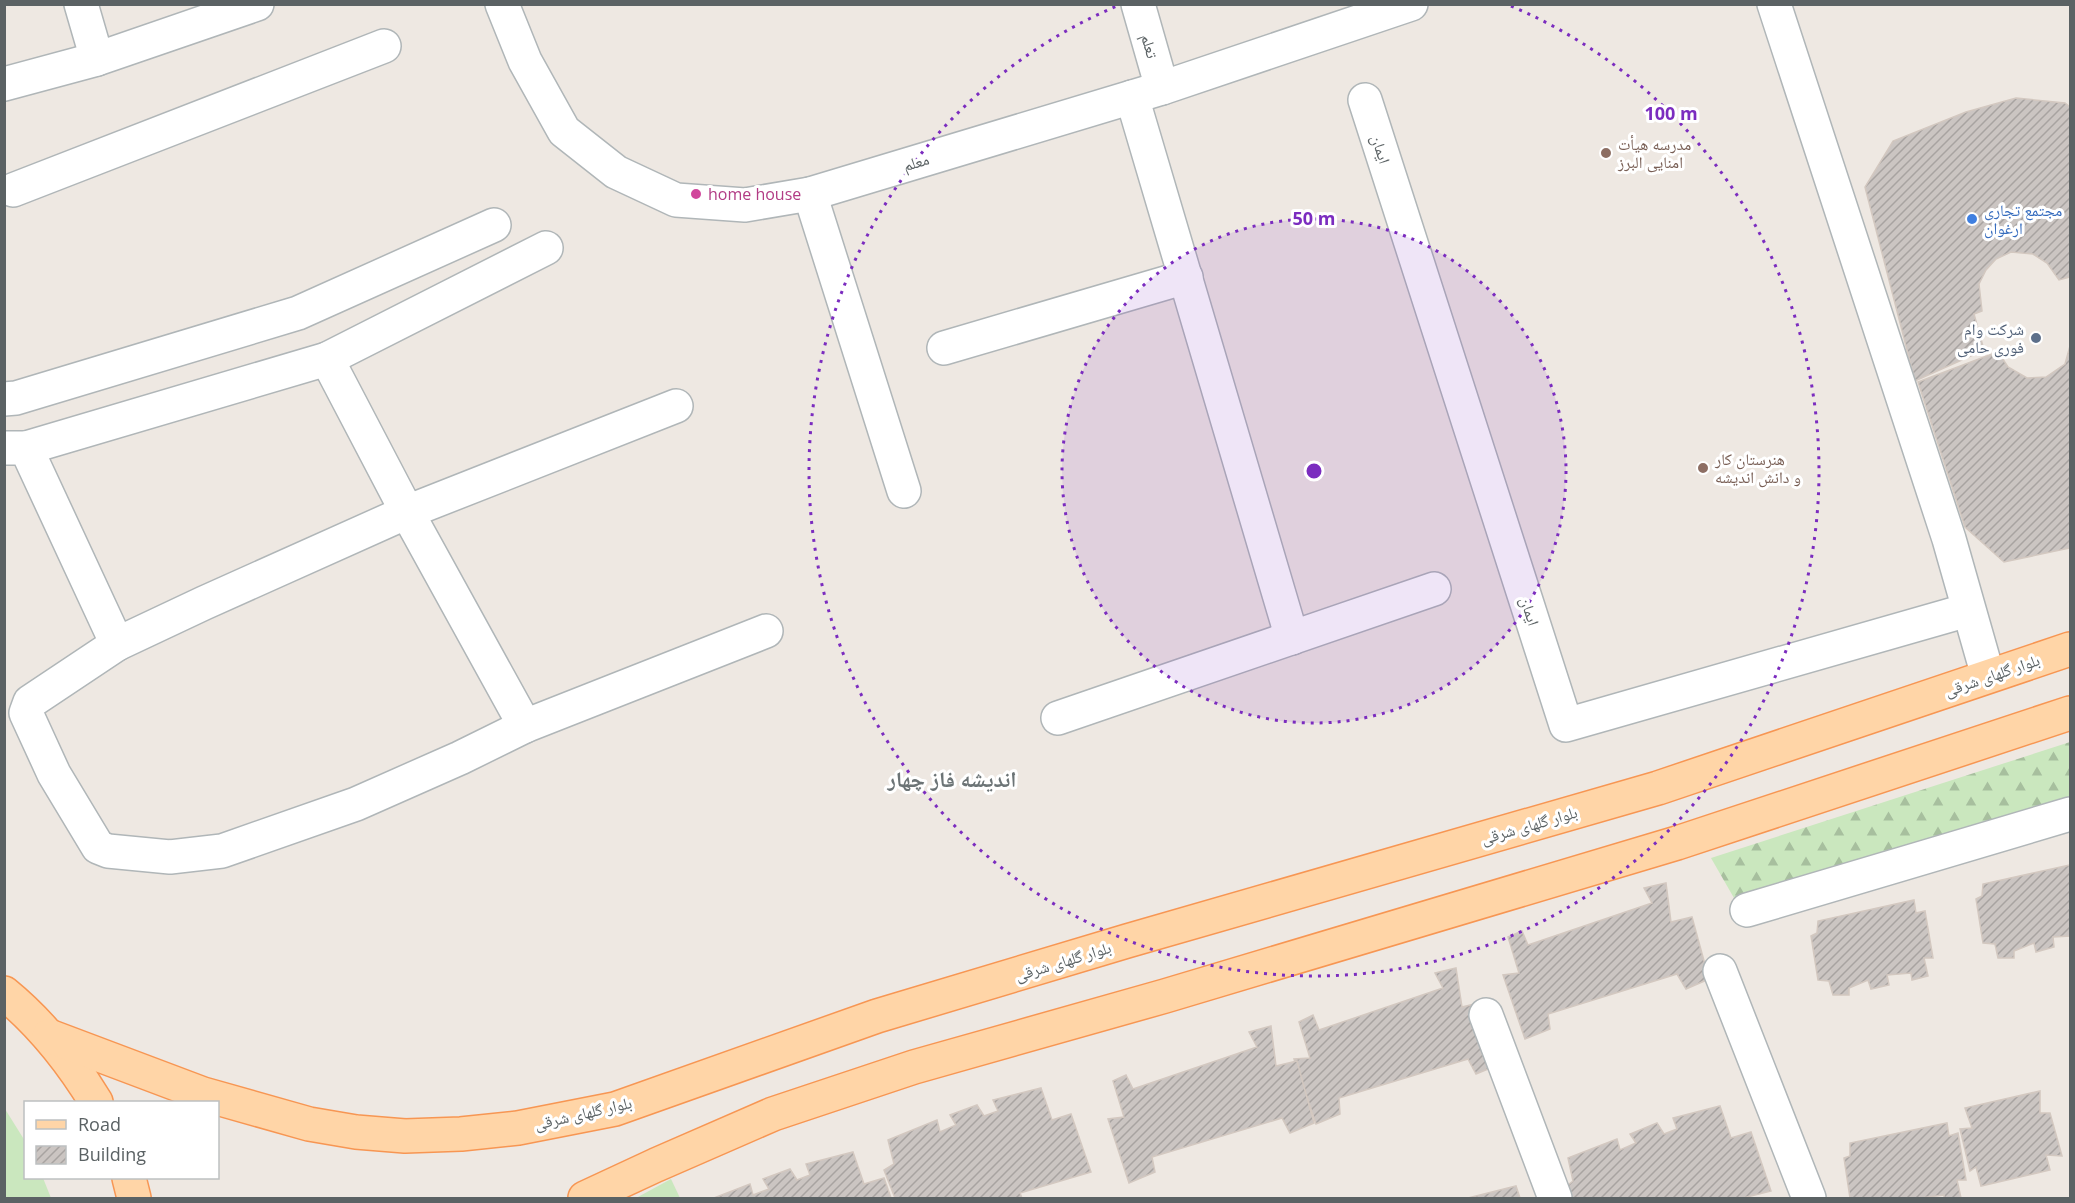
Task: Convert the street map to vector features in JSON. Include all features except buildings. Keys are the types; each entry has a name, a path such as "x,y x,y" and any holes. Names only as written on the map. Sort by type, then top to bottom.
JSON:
{"main road":[{"name":"بلوار گلهای شرقی","path":"49,1036 203,1094 309,1124 356,1132 405,1136 461,1134 518,1128 615,1109 877,1016 1127,941 1658,788 2070,649"},
{"path":"585,1198 773,1114 882,1078 1677,843 2070,713"},
{"path":"4,974 13,1000 49,1036 75,1068 95,1101"},
{"path":"129,1179 134,1198"}],"street":[{"path":"81,4 97,59"},
{"path":"4,84 97,59 257,4"},
{"name":"معلم","path":"502,4 525,61 564,131 616,172 676,200 745,205 810,194 1147,92 1411,4"},
{"name":"تعلم","path":"1138,4 1147,92 1186,277 1292,638"},
{"path":"1774,4 1949,539 1988,676"},
{"path":"13,190 384,46"},
{"name":"ایمان","path":"1365,100 1566,725 1968,610"},
{"path":"810,194 904,491"},
{"path":"4,399 298,313 494,225"},
{"path":"117,644 15,448 327,358 546,248"},
{"path":"944,348 1186,277"},
{"path":"327,358 407,512 525,726"},
{"path":"676,406 407,512 117,644 30,702 26,713 54,774 98,847 108,851 170,857 222,851 356,804 460,758 525,726 766,631"},
{"path":"1058,718 1434,589"},
{"path":"1747,910 2070,814"},
{"path":"1720,971 1809,1198"},
{"path":"1486,1015 1555,1198"}],"green space":[{"path":"2070,742 2070,802 1734,898 1711,858"},
{"path":"5,1109 24,1139 24,1179 43,1179 51,1198 5,1198"},
{"path":"671,1179 680,1198 636,1198"}],"place":[{"name":"مدرسه هیأت امنایی البرز","path":"1606,153"},
{"name":"home house","path":"696,194"},
{"name":"مجتمع تجاری ارغوان","path":"1972,219"},
{"name":"شرکت وام فوری حامی","path":"2036,338"},
{"name":"هنرستان کار و دانش اندیشه","path":"1703,468"}],"district":[{"name":"اندیشه فاز چهار","path":"952,779"}]}
